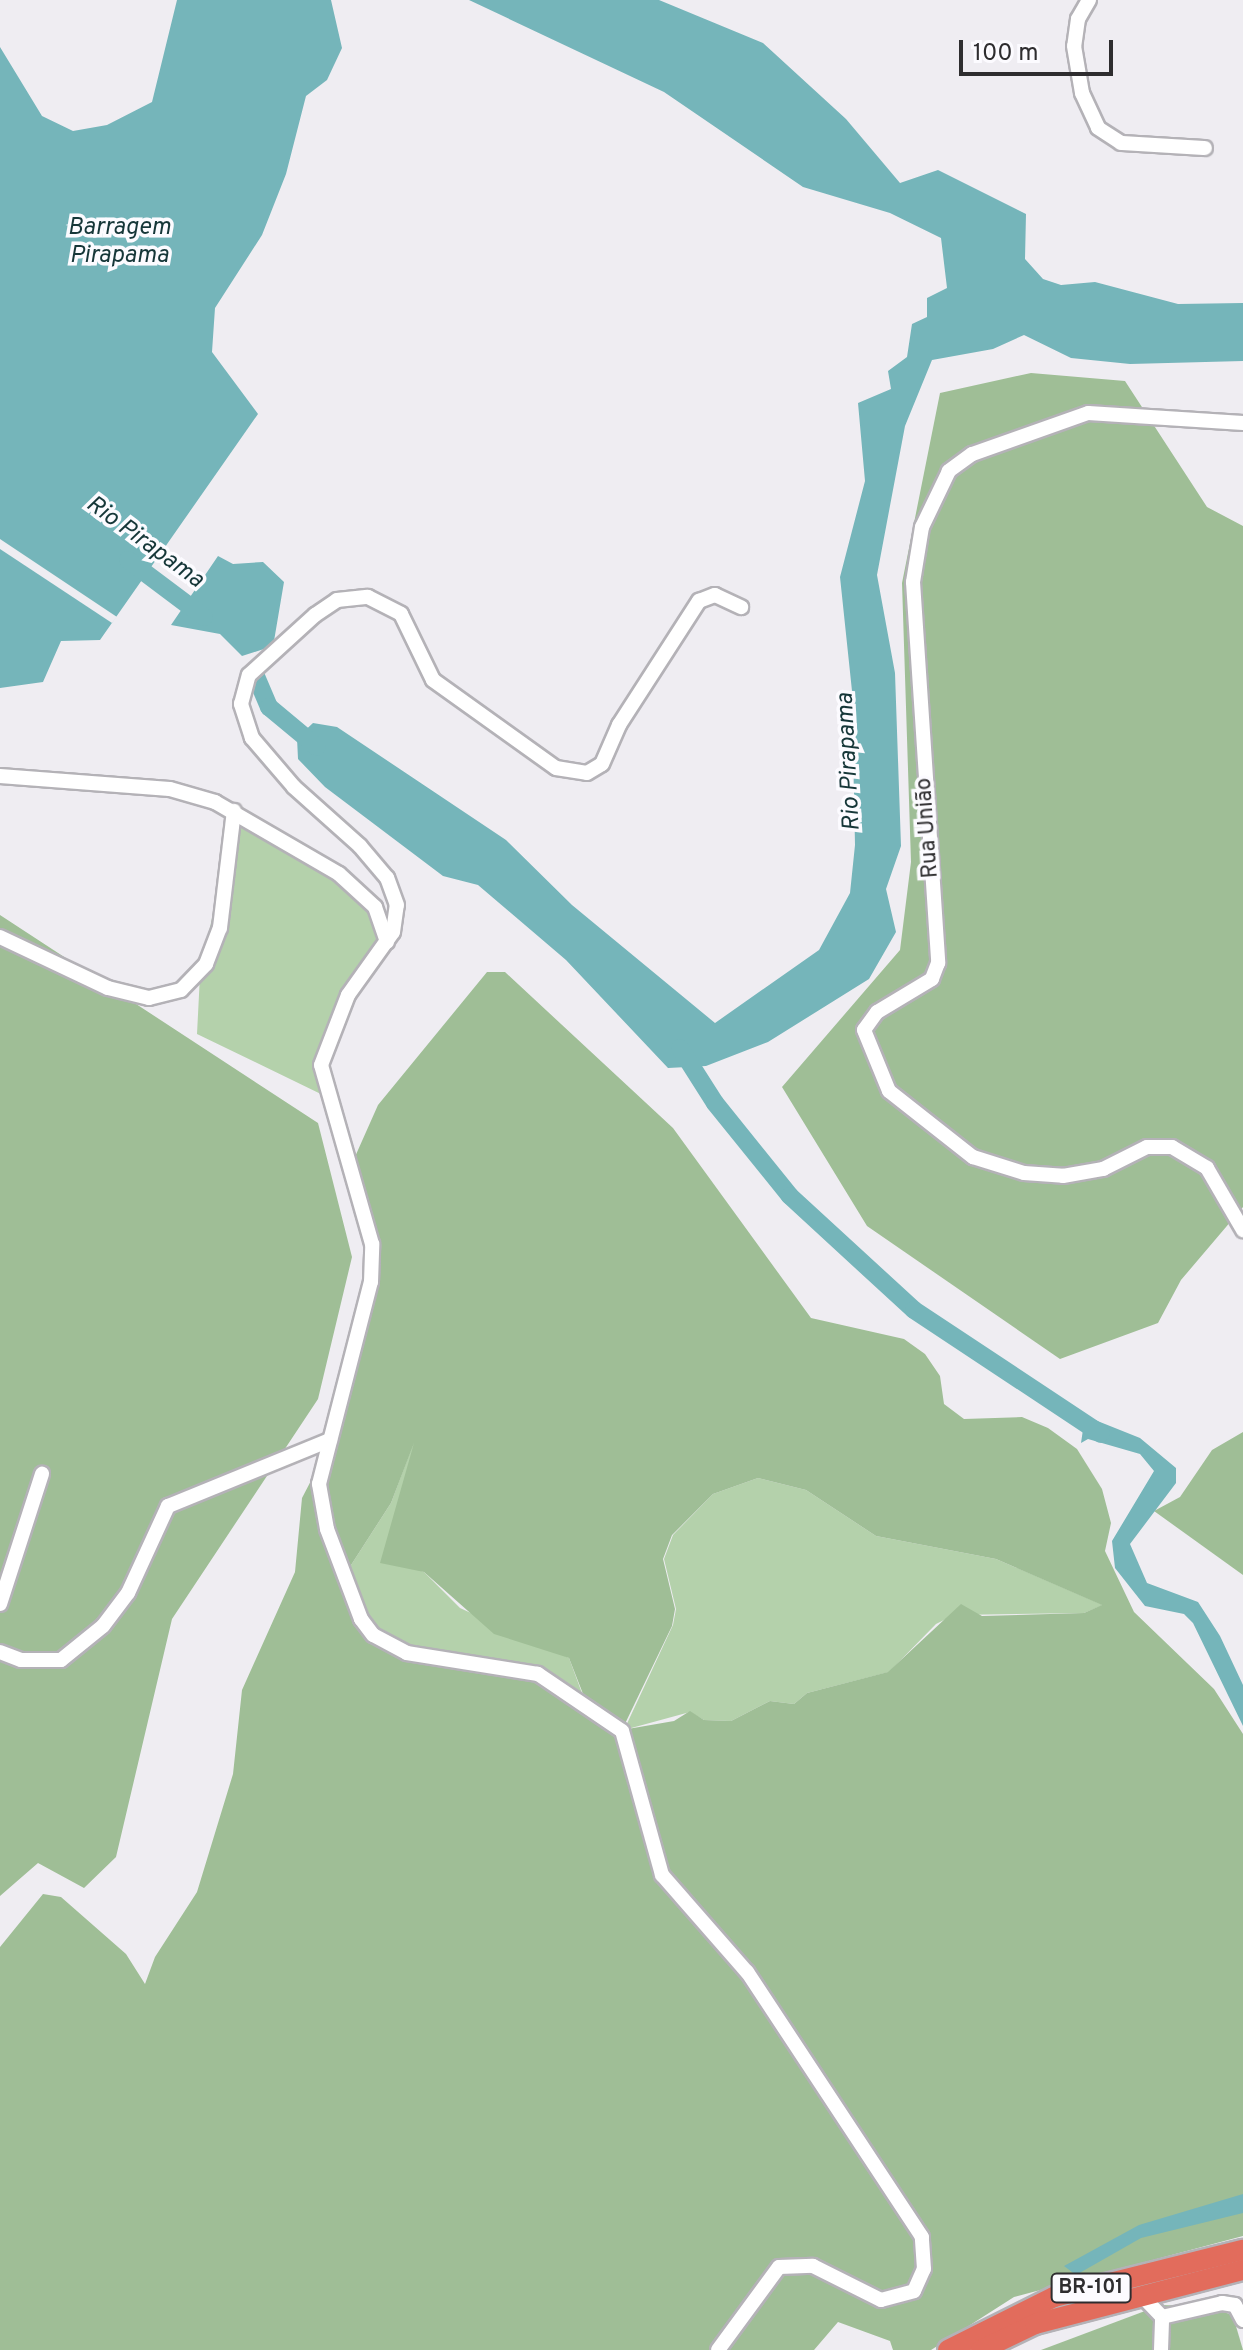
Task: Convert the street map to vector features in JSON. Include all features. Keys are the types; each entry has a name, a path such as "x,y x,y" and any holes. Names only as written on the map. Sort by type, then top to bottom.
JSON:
{"highway":[{"name":"BR-101","path":"948,2350 1054,2297 1243,2250"},
{"name":"BR-101","path":"981,2350 1035,2324 1243,2270"}],"street":[{"path":"1089,0 1078,19 1074,46 1082,93 1098,128 1121,143 1205,148"},
{"name":"Rua União","path":"1243,423 1088,413 972,454 949,471 922,527 913,582 938,963 932,979 877,1012 864,1030 879,1075 902,1106 983,1161 1024,1173 1081,1175 1159,1146 1196,1158 1211,1176 1243,1230"},
{"path":"718,2350 779,2267 813,2266 881,2300 914,2291 924,2269 922,2237 747,1972 662,1875 622,1731 538,1674 407,1653 373,1635 361,1619 321,1504 321,1468 373,1264 363,1207 322,1083 322,1055 348,995 387,942 397,905 387,878 276,768 244,722 242,694 257,666 337,600 368,597 401,614 433,680 556,768 580,774 602,764 619,725 699,601 715,595 741,607"},
{"path":"0,776 170,789 234,811 339,874 375,907 387,942"},
{"path":"0,937 108,988 149,998 181,990 206,964 220,928 234,811"},
{"path":"0,1652 21,1660 61,1660 103,1626 128,1593 168,1506 330,1440"},
{"path":"0,1604 42,1474"},
{"path":"1142,2296 1162,2317 1161,2350"},
{"path":"1162,2317 1222,2303 1235,2305 1243,2320"}],"green space":[{"path":"1031,373 1125,381 1207,507 1243,526 1243,1207 1181,1280 1158,1323 1060,1359 867,1226 782,1087 900,950 911,862 902,583 940,393"},
{"path":"234,813 319,863 393,932 325,1038 327,1097 197,1034 200,975"},
{"path":"0,915 318,1123 352,1257 318,1399 172,1619 116,1857 84,1888 38,1863 0,1896"},
{"path":"487,972 505,972 673,1128 811,1318 904,1339 925,1354 940,1376 944,1404 964,1419 1022,1417 1048,1428 1077,1449 1102,1489 1111,1523 1105,1551 1134,1612 1214,1689 1243,1734 1243,2236 1014,2297 931,2350 893,2350 890,2341 838,2322 814,2350 0,2350 0,1947 43,1894 61,1897 126,1954 145,1984 155,1957 197,1892 233,1774 242,1690 295,1572 302,1498 327,1450 373,1264 350,1168 378,1105","holes":["414,1443 380,1563 424,1572 494,1634 569,1658 587,1704 538,1674 390,1645 361,1619 344,1576 391,1503","758,1478 806,1490 876,1536 996,1559 1102,1605 1084,1613 982,1616 961,1604 888,1672 807,1693 794,1704 770,1701 731,1721 704,1720 690,1711 674,1721 622,1730 672,1626 675,1609 663,1559 672,1535 713,1494"]},
{"path":"421,1423 402,1564 424,1572 460,1608 569,1658 586,1704 373,1635 344,1576 391,1503"},
{"path":"1243,1432 1243,1575 1154,1511 1180,1497 1212,1450"},
{"path":"758,1478 806,1490 876,1536 996,1559 1103,1605 1084,1613 954,1615 936,1624 889,1672 807,1693 794,1704 770,1701 731,1721 704,1720 690,1712 624,1730 673,1625 676,1609 664,1559 673,1535 713,1494"},
{"path":"1161,2305 1215,2307 1233,2316 1243,2350 1041,2350"}],"water":[{"name":"Barragem Pirapama","path":"177,0 331,0 342,48 327,80 306,96 286,174 262,235 215,308 212,352 258,414 100,640 61,641 43,682 0,688 0,47 42,116 73,131 107,125 152,102"},
{"path":"469,0 659,0 763,43 846,119 900,183 938,170 1026,214 1025,259 1043,279 1061,285 1095,282 1178,304 1243,303 1243,361 1130,364 1071,358 1024,335 993,349 932,360 905,426 877,575 895,673 901,846 886,889 896,932 869,979 768,1042 706,1066 668,1068 566,960 478,885 443,876 325,787 298,759 297,738 313,723 337,727 506,840 572,905 715,1023 819,950 850,893 855,845 852,691 840,577 865,481 858,403 891,389 888,371 907,357 912,324 927,317 927,298 947,288 941,238 890,213 803,187 664,92"},
{"path":"218,556 233,564 263,562 284,582 274,641 267,648 242,656 220,634 171,625"},
{"path":"1085,1416 1140,1438 1176,1468 1176,1483 1130,1544 1147,1583 1198,1602 1220,1636 1243,1685 1243,1726 1193,1623 1184,1614 1145,1606 1115,1568 1112,1541 1154,1471 1140,1454 1088,1439 1081,1443"},
{"path":"1243,2194 1243,2213 1141,2238 1076,2275 1064,2266 1139,2225"}],"pier":[{"path":"0,539 117,617 112,623 0,549"}],"waterway":[{"name":"Rio Pirapama","path":"128,560 204,617"},
{"name":"Rio Pirapama","path":"255,674 269,707 317,747"},
{"path":"680,1048 715,1103 790,1196 914,1310 1101,1434"}]}
